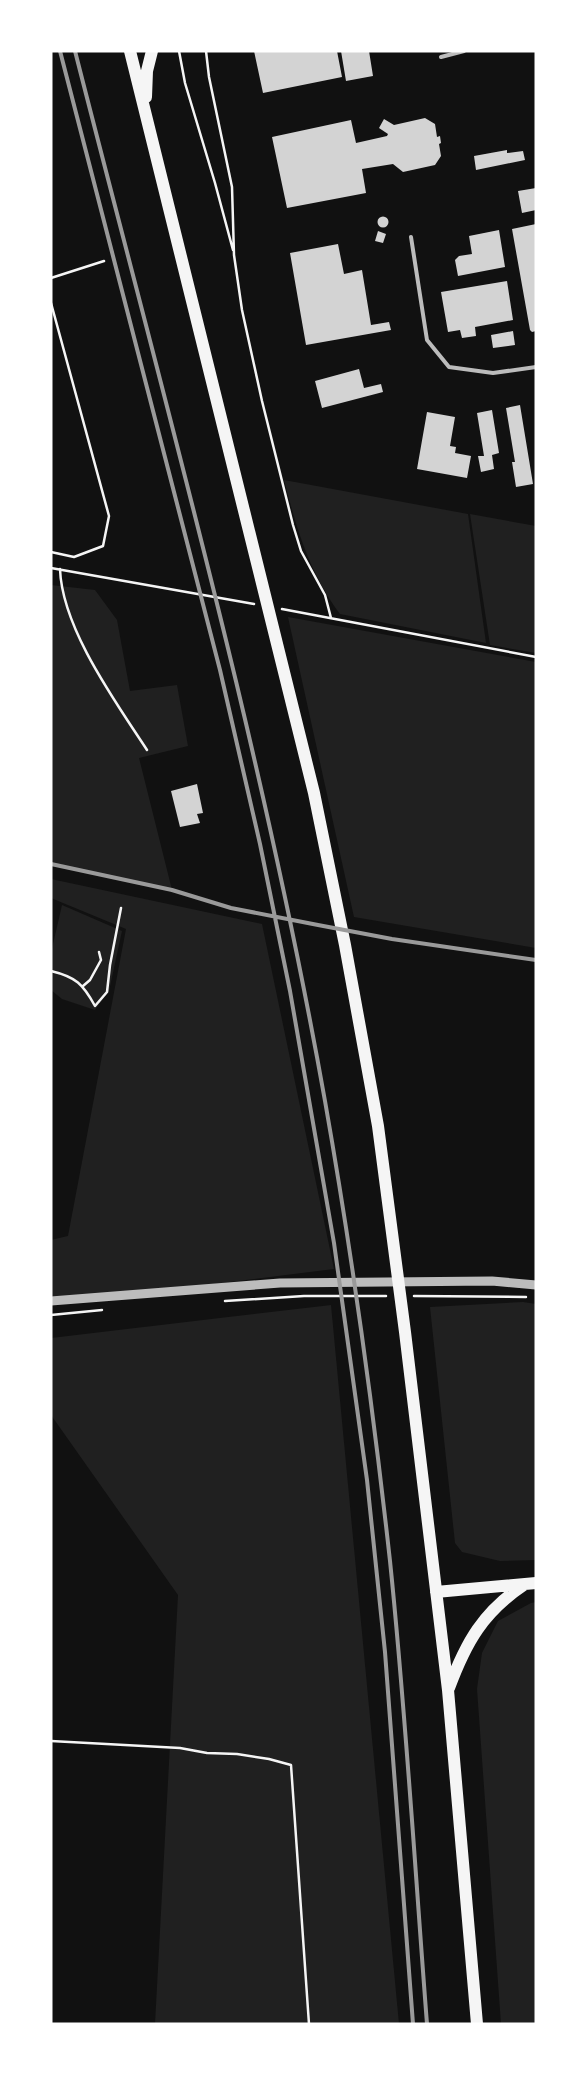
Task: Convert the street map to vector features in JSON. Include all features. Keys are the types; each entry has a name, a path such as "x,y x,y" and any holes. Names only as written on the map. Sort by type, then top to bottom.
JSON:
{"main road":[{"path":"130,51 206,365 314,792 378,1126 448,1690 477,2024"},
{"path":"145,109 147,71 152,51"},
{"path":"436,1592 530,1583"},
{"path":"448,1690 459,1660 489,1613 507,1596 530,1583"}],"street":[{"path":"51,1301 280,1283 492,1281 536,1285"}],"lane":[{"path":"441,57 464,51"},
{"path":"411,238 427,340 449,368 493,373 536,367"}],"path":[{"path":"179,51 185,83 234,255 250,348 293,524 301,551 325,595 331,618"},
{"path":"206,51 209,76 232,187 234,255"},
{"path":"51,278 104,260"},
{"path":"51,303 109,516 103,546 74,557 51,552"},
{"path":"51,568 255,604"},
{"path":"60,569 65,605 77,631 98,674 147,750"},
{"path":"274,607 536,657"},
{"path":"51,971 68,975 83,986 95,1006 107,992 121,908"},
{"path":"83,986 90,980 101,960 99,952"},
{"path":"216,1301 304,1296 390,1296"},
{"path":"409,1296 531,1297"},
{"path":"51,1315 109,1310"},
{"path":"51,1741 180,1748 207,1753 253,1756 291,1765 309,2024"}],"shaded area":[{"path":"284,480 468,514 486,643 340,614 320,582 305,550"},
{"path":"470,514 536,526 536,653 490,645"},
{"path":"51,585 95,590 117,620 130,691 177,685 188,746 139,758 172,890 51,864"},
{"path":"288,617 536,662 536,948 354,917"},
{"path":"51,879 262,924 334,1269 51,1304 51,1240 68,1236 126,929 51,898"},
{"path":"62,905 122,931 109,991 95,1010 62,999 51,990 51,953"},
{"path":"523,1302 536,1304 536,1560 500,1561 462,1552 455,1543 430,1307"},
{"path":"331,1305 399,2024 155,2024 178,1595 51,1415 51,1338"},
{"path":"536,1602 536,2024 501,2024 477,1689 482,1653 498,1621"}],"building":[{"path":"254,51 337,51 342,77 263,93"},
{"path":"341,51 369,51 373,76 346,81"},
{"path":"425,118 435,124 437,137 440,136 441,156 435,165 403,172 393,164 362,169 366,193 287,208 272,137 351,120 356,143 387,136 388,134 379,128 384,119 394,125"},
{"path":"507,150 507,153 523,151 525,160 476,170 474,156"},
{"path":"536,188 536,210 522,213 518,191"},
{"path":"383,216 389,222 383,228 377,222"},
{"path":"536,224 536,331 532,332 530,330 512,229"},
{"path":"499,230 505,267 458,276 455,260 459,256 472,254 469,236"},
{"path":"378,231 386,234 383,243 375,241"},
{"path":"338,244 344,274 362,270 371,325 389,322 391,330 306,345 290,253"},
{"path":"507,281 513,320 475,327 476,336 462,338 460,330 448,332 441,292"},
{"path":"513,331 515,345 493,348 491,335"},
{"path":"359,369 364,388 381,384 383,392 322,408 315,381"},
{"path":"520,405 533,484 516,487 512,462 515,462 506,408"},
{"path":"492,410 499,453 492,455 494,469 481,472 478,456 484,456 477,413"},
{"path":"427,412 455,417 450,446 456,447 455,453 471,456 467,478 417,469"},
{"path":"197,784 203,813 197,814 200,823 180,827 171,791"}],"railway":[{"path":"60,51 220,670 260,844 290,991 334,1243 367,1480 385,1652 413,2024"},
{"path":"75,51 177,443 242,705 300,969 325,1101 361,1331 390,1561 406,1735 427,2024"},
{"path":"51,864 172,890 231,908 392,939 536,960"}]}
